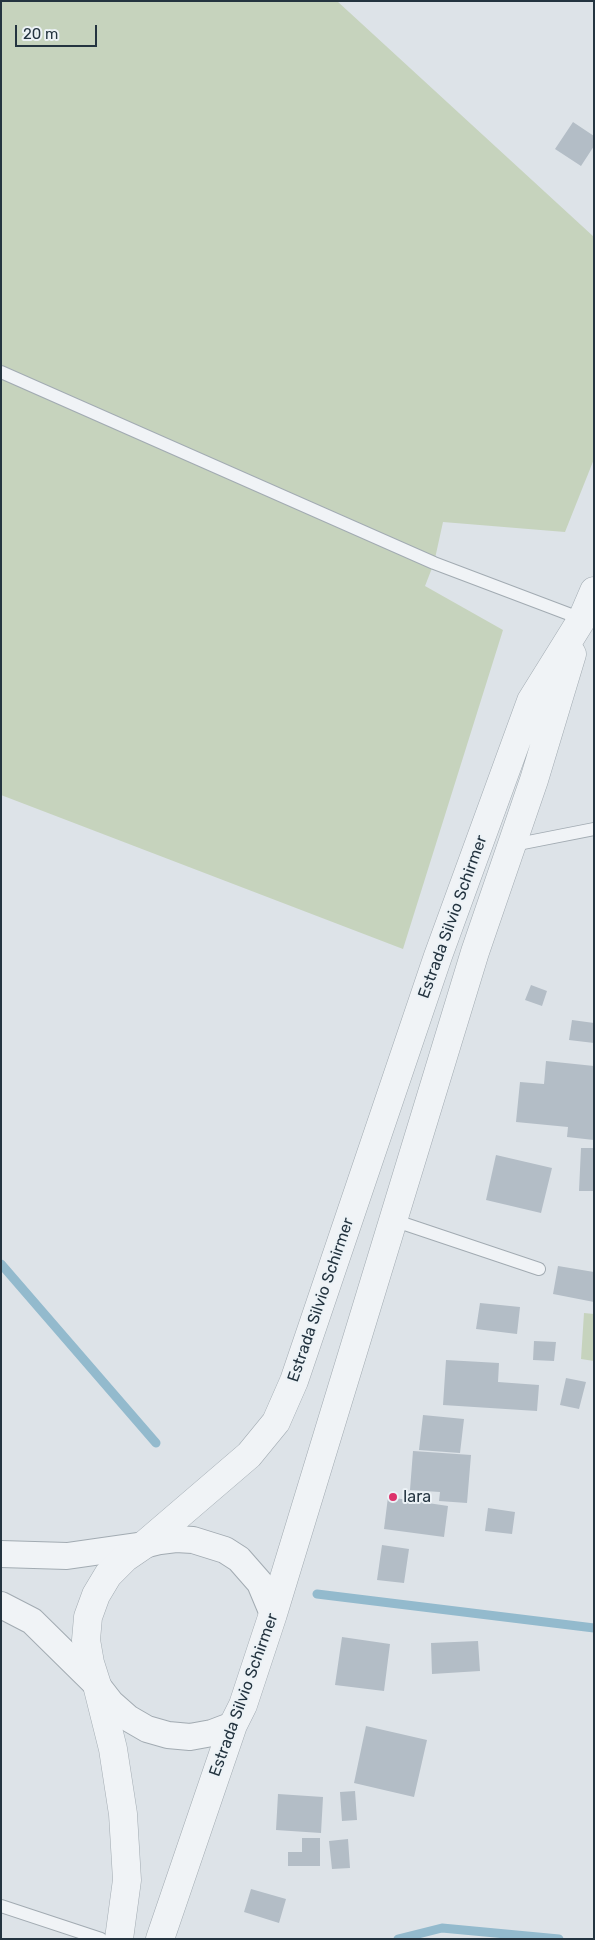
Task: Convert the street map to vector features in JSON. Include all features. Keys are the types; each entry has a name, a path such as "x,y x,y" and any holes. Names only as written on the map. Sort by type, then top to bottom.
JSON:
{"street":[{"name":"Estrada Silvio Schirmer","path":"160,1939 233,1725 243,1705 273,1614 475,952 534,780 582,619 594,591"},
{"name":"Estrada Silvio Schirmer","path":"119,1939 127,1880 123,1814 113,1749 90,1663 86,1640 88,1617 96,1595 108,1575 125,1558 144,1545 249,1454 276,1422 294,1381 438,956 531,701 582,619"},
{"path":"1,1554 67,1556 160,1541 185,1539 209,1544 224,1550 244,1565 260,1584 273,1614"},
{"path":"1,1605 32,1621 97,1685 111,1703 128,1718 147,1729 168,1735 190,1737 212,1734 233,1725"}],"lane":[{"path":"1,372 434,563 582,619"},
{"path":"512,845 594,828"},
{"path":"393,1220 538,1269"},
{"path":"1,1906 102,1939"}],"green space":[{"path":"1,1 337,1 594,237 594,459 565,532 443,522 434,563 425,586 503,630 403,949 1,795"},
{"path":"584,1313 594,1314 594,1361 581,1359"}],"building":[{"path":"573,122 594,136 594,146 581,166 555,149"},
{"path":"531,985 547,991 542,1006 525,1000"},
{"path":"572,1020 594,1023 594,1043 569,1040"},
{"path":"546,1061 594,1066 594,1140 567,1137 568,1127 516,1122 520,1082 544,1084"},
{"path":"581,1148 594,1148 594,1191 579,1191"},
{"path":"496,1155 552,1168 541,1213 486,1200"},
{"path":"558,1266 594,1272 594,1302 553,1294"},
{"path":"480,1303 520,1307 517,1334 476,1329"},
{"path":"534,1341 556,1342 554,1361 533,1360"},
{"path":"446,1360 499,1363 498,1382 539,1385 537,1411 443,1405"},
{"path":"566,1378 586,1382 579,1409 560,1405"},
{"path":"423,1415 464,1419 460,1453 419,1450"},
{"path":"413,1451 471,1455 467,1503 439,1501 440,1492 410,1490"},
{"path":"388,1497 448,1506 444,1537 384,1529"},
{"path":"488,1508 515,1512 512,1534 485,1531"},
{"path":"382,1545 409,1549 404,1583 377,1580"},
{"path":"342,1637 390,1644 384,1691 335,1685"},
{"path":"478,1641 480,1671 432,1674 431,1643"},
{"path":"366,1726 427,1740 414,1797 354,1783"},
{"path":"355,1791 357,1820 342,1821 340,1792"},
{"path":"278,1794 323,1797 321,1833 276,1830"},
{"path":"302,1838 320,1838 320,1866 288,1866 288,1852 302,1852"},
{"path":"348,1839 350,1868 332,1869 329,1841"},
{"path":"251,1889 286,1899 279,1923 244,1912"}],"waterway":[{"path":"1,1264 156,1443"},
{"path":"317,1594 594,1628"},
{"path":"398,1939 442,1928 559,1939"}],"place":[{"name":"Iara","path":"393,1497"}]}
